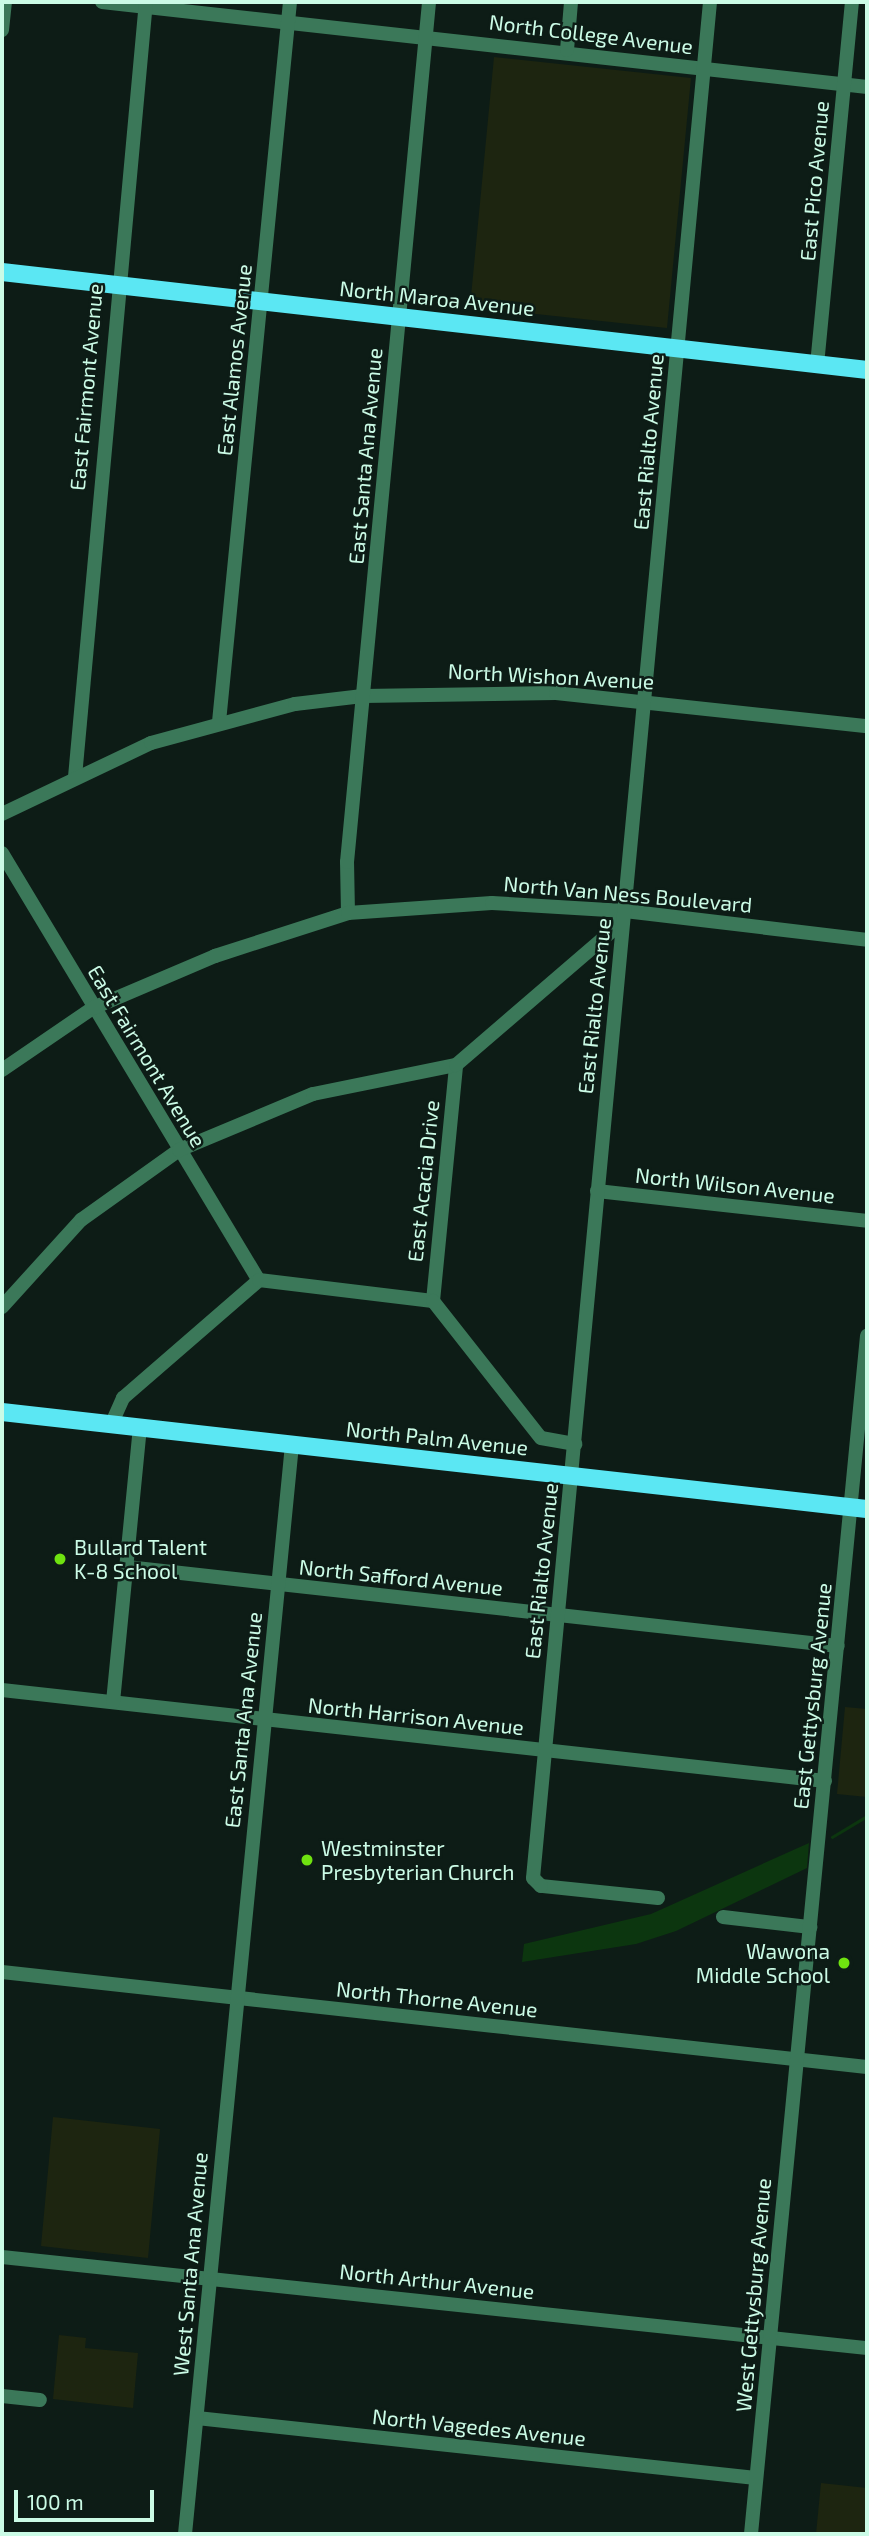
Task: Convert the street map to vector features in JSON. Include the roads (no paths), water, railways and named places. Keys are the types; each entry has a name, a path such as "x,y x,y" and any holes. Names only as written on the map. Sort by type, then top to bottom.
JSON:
{"main road":[{"name":"North Maroa Avenue","path":"2,272 117,288 262,301 867,370"},
{"name":"North Palm Avenue","path":"2,1412 859,1509"}],"street":[{"path":"2,30 5,2"},
{"name":"North College Avenue","path":"102,2 146,4 288,22 567,50 867,87"},
{"name":"East Alamos Avenue","path":"219,722 290,2"},
{"name":"East Santa Ana Avenue","path":"348,914 347,862 429,2"},
{"path":"567,50 571,2"},
{"name":"East Rialto Avenue","path":"658,1899 541,1886 533,1878 710,2"},
{"name":"East Pico Avenue","path":"817,365 852,2"},
{"name":"East Fairmont Avenue","path":"75,777 117,288 146,4"},
{"name":"North Wishon Avenue","path":"2,814 75,777 219,722 363,696 484,689 646,701 867,726"},
{"name":"East Fairmont Avenue","path":"2,853 259,1280"},
{"name":"North Van Ness Boulevard","path":"2,1070 93,1007 215,956 348,914 492,903 625,911 867,940"},
{"path":"2,1307 82,1220 179,1150 313,1094 456,1065 614,929 625,911"},
{"name":"East Acacia Drive","path":"433,1301 456,1065"},
{"name":"North Wilson Avenue","path":"597,1191 867,1221"},
{"path":"111,1425 123,1398 143,1378 259,1280 433,1301 541,1438 575,1444"},
{"name":"East Gettysburg Avenue","path":"796,2060 838,1646 859,1509 867,1336"},
{"path":"113,1702 140,1429"},
{"name":"East Santa Ana Avenue","path":"237,1998 292,1445"},
{"name":"North Safford Avenue","path":"127,1567 838,1646"},
{"name":"North Harrison Avenue","path":"2,1690 825,1781"},
{"path":"723,1917 810,1927"},
{"name":"North Thorne Avenue","path":"2,1972 867,2067"},
{"name":"West Santa Ana Avenue","path":"185,2534 237,1998"},
{"name":"West Gettysburg Avenue","path":"751,2534 796,2060"},
{"name":"North Arthur Avenue","path":"2,2257 867,2348"},
{"path":"2,2396 40,2399"},
{"name":"North Vagedes Avenue","path":"197,2418 756,2478"}],"waterway":[{"path":"832,1837 867,1816"}],"place":[{"name":"Bullard Talent K-8 School","path":"60,1559"},
{"name":"Westminster Presbyterian Church","path":"307,1860"},
{"name":"Wawona Middle School","path":"844,1963"}]}
